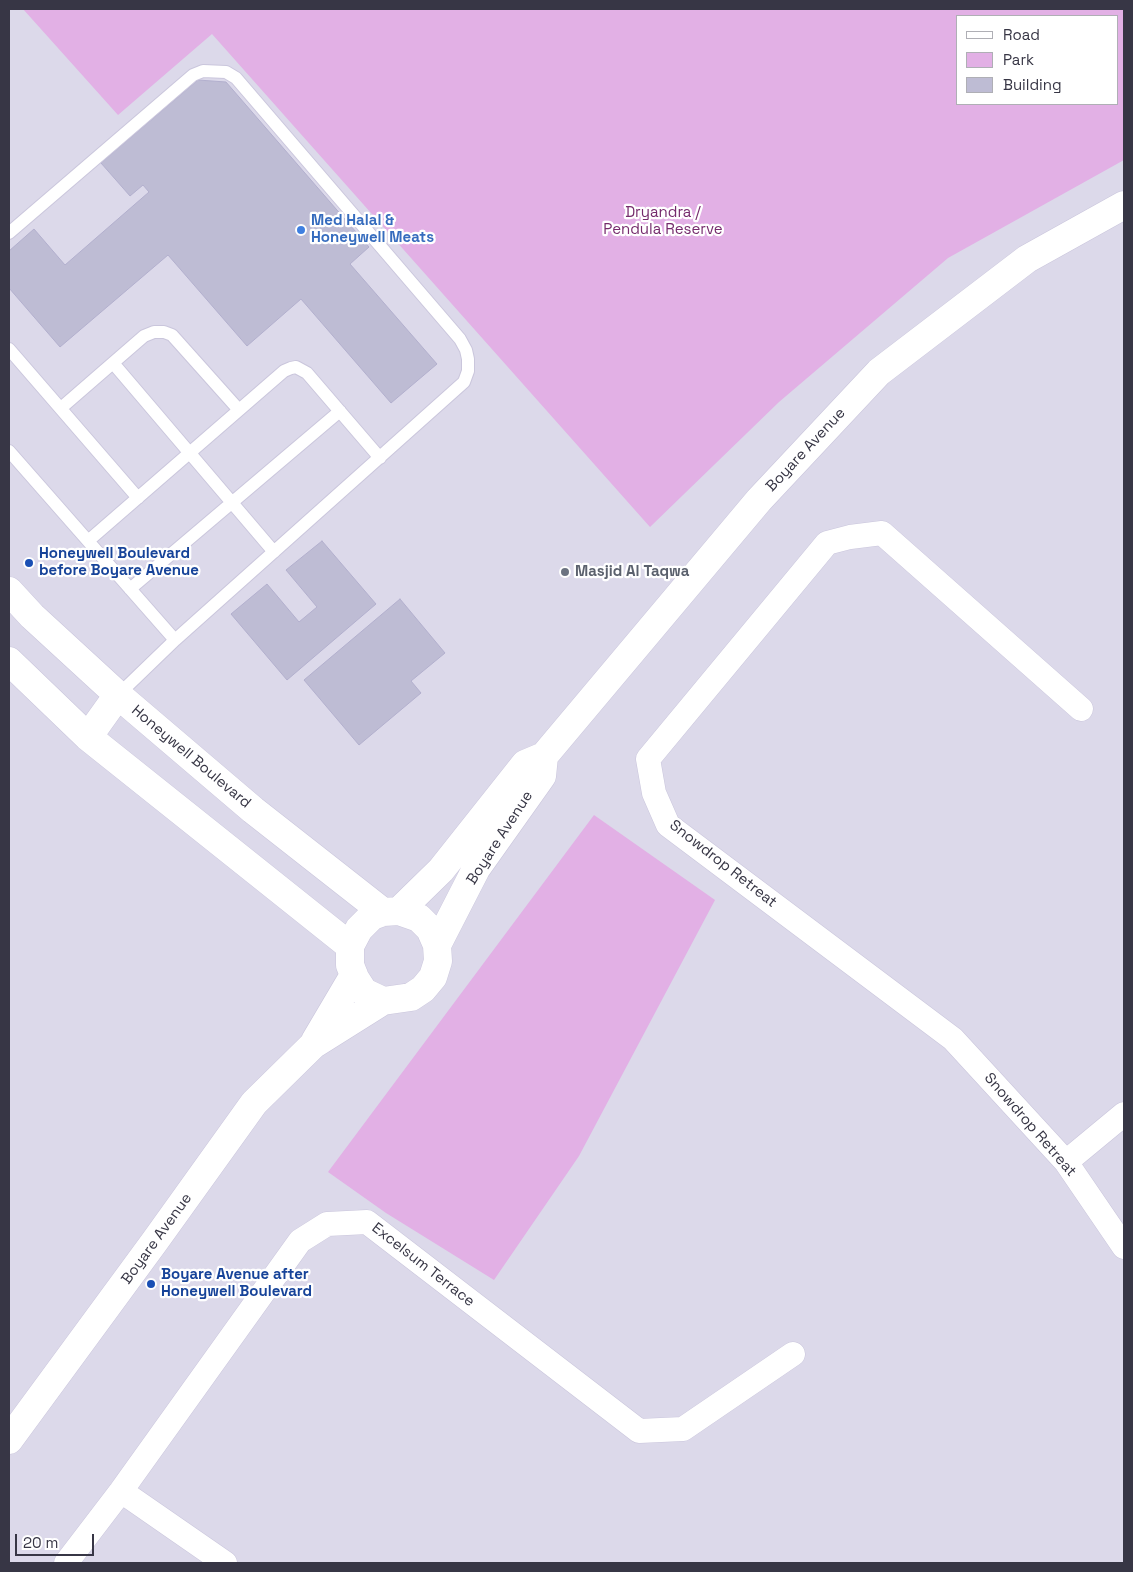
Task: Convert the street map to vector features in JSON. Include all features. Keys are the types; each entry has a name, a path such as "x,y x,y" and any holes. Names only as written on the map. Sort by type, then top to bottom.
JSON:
{"street":[{"name":"Boyare Avenue","path":"391,912 441,870 525,764 544,756 759,500 879,372 1027,259 1124,205"},
{"name":"Snowdrop Retreat","path":"1081,709 882,533 850,537 828,543 648,759 654,793 668,825 954,1039 1066,1162 1124,1247"},
{"name":"Honeywell Boulevard","path":"9,591 32,616 118,695 253,810 391,912"},
{"path":"9,661 88,737 350,946"},
{"path":"88,737 118,695"},
{"name":"Boyare Avenue","path":"438,945 476,869 542,776 544,756"},
{"path":"391,912 419,918 430,929 438,945 438,961 433,978 423,989 411,997 382,1001 364,992 354,975 350,965 350,946 359,928 372,916 391,912"},
{"name":"Boyare Avenue","path":"313,1045 354,975"},
{"name":"Boyare Avenue","path":"9,1440 155,1242 254,1103 313,1045 382,1001"},
{"path":"1066,1162 1124,1114"},
{"name":"Excelsum Terrace","path":"66,1563 121,1491 300,1241 327,1224 367,1222 639,1431 683,1429 793,1354"},
{"path":"121,1491 225,1563"}],"lane":[{"path":"9,233 193,75 203,71 226,72 236,78 460,340 466,350 468,371 464,382 175,640 118,695"},
{"path":"61,408 144,336 154,332 164,332 172,335 239,410"},
{"path":"9,349 138,498"},
{"path":"113,363 274,552"},
{"path":"88,541 284,372 296,367 307,373 380,458"},
{"path":"130,589 340,411"},
{"path":"9,451 175,640"}],"shaded area":[{"path":"9,9 1124,9 1124,1563 9,1563"}],"green space":[{"name":"Dryandra / Pendula Reserve","path":"23,9 1124,9 1124,160 948,258 779,402 650,527 212,34 118,115"},
{"path":"594,815 715,900 579,1156 494,1280 386,1213 328,1172"}],"building":[{"path":"198,80 226,82 369,247 350,264 437,364 391,403 301,299 247,346 168,255 60,347 9,288 9,251 34,229 65,265 149,192 143,185 130,196 101,163"},
{"path":"322,541 376,604 287,680 231,614 267,584 299,622 317,607 286,570"},
{"path":"400,599 445,653 411,681 421,693 359,745 304,680"}],"place":[{"name":"Med Halal & Honeywell Meats","path":"301,230"},
{"name":"Honeywell Boulevard before Boyare Avenue","path":"29,563"},
{"name":"Masjid Al Taqwa","path":"565,572"},
{"name":"Boyare Avenue after Honeywell Boulevard","path":"151,1284"}]}
